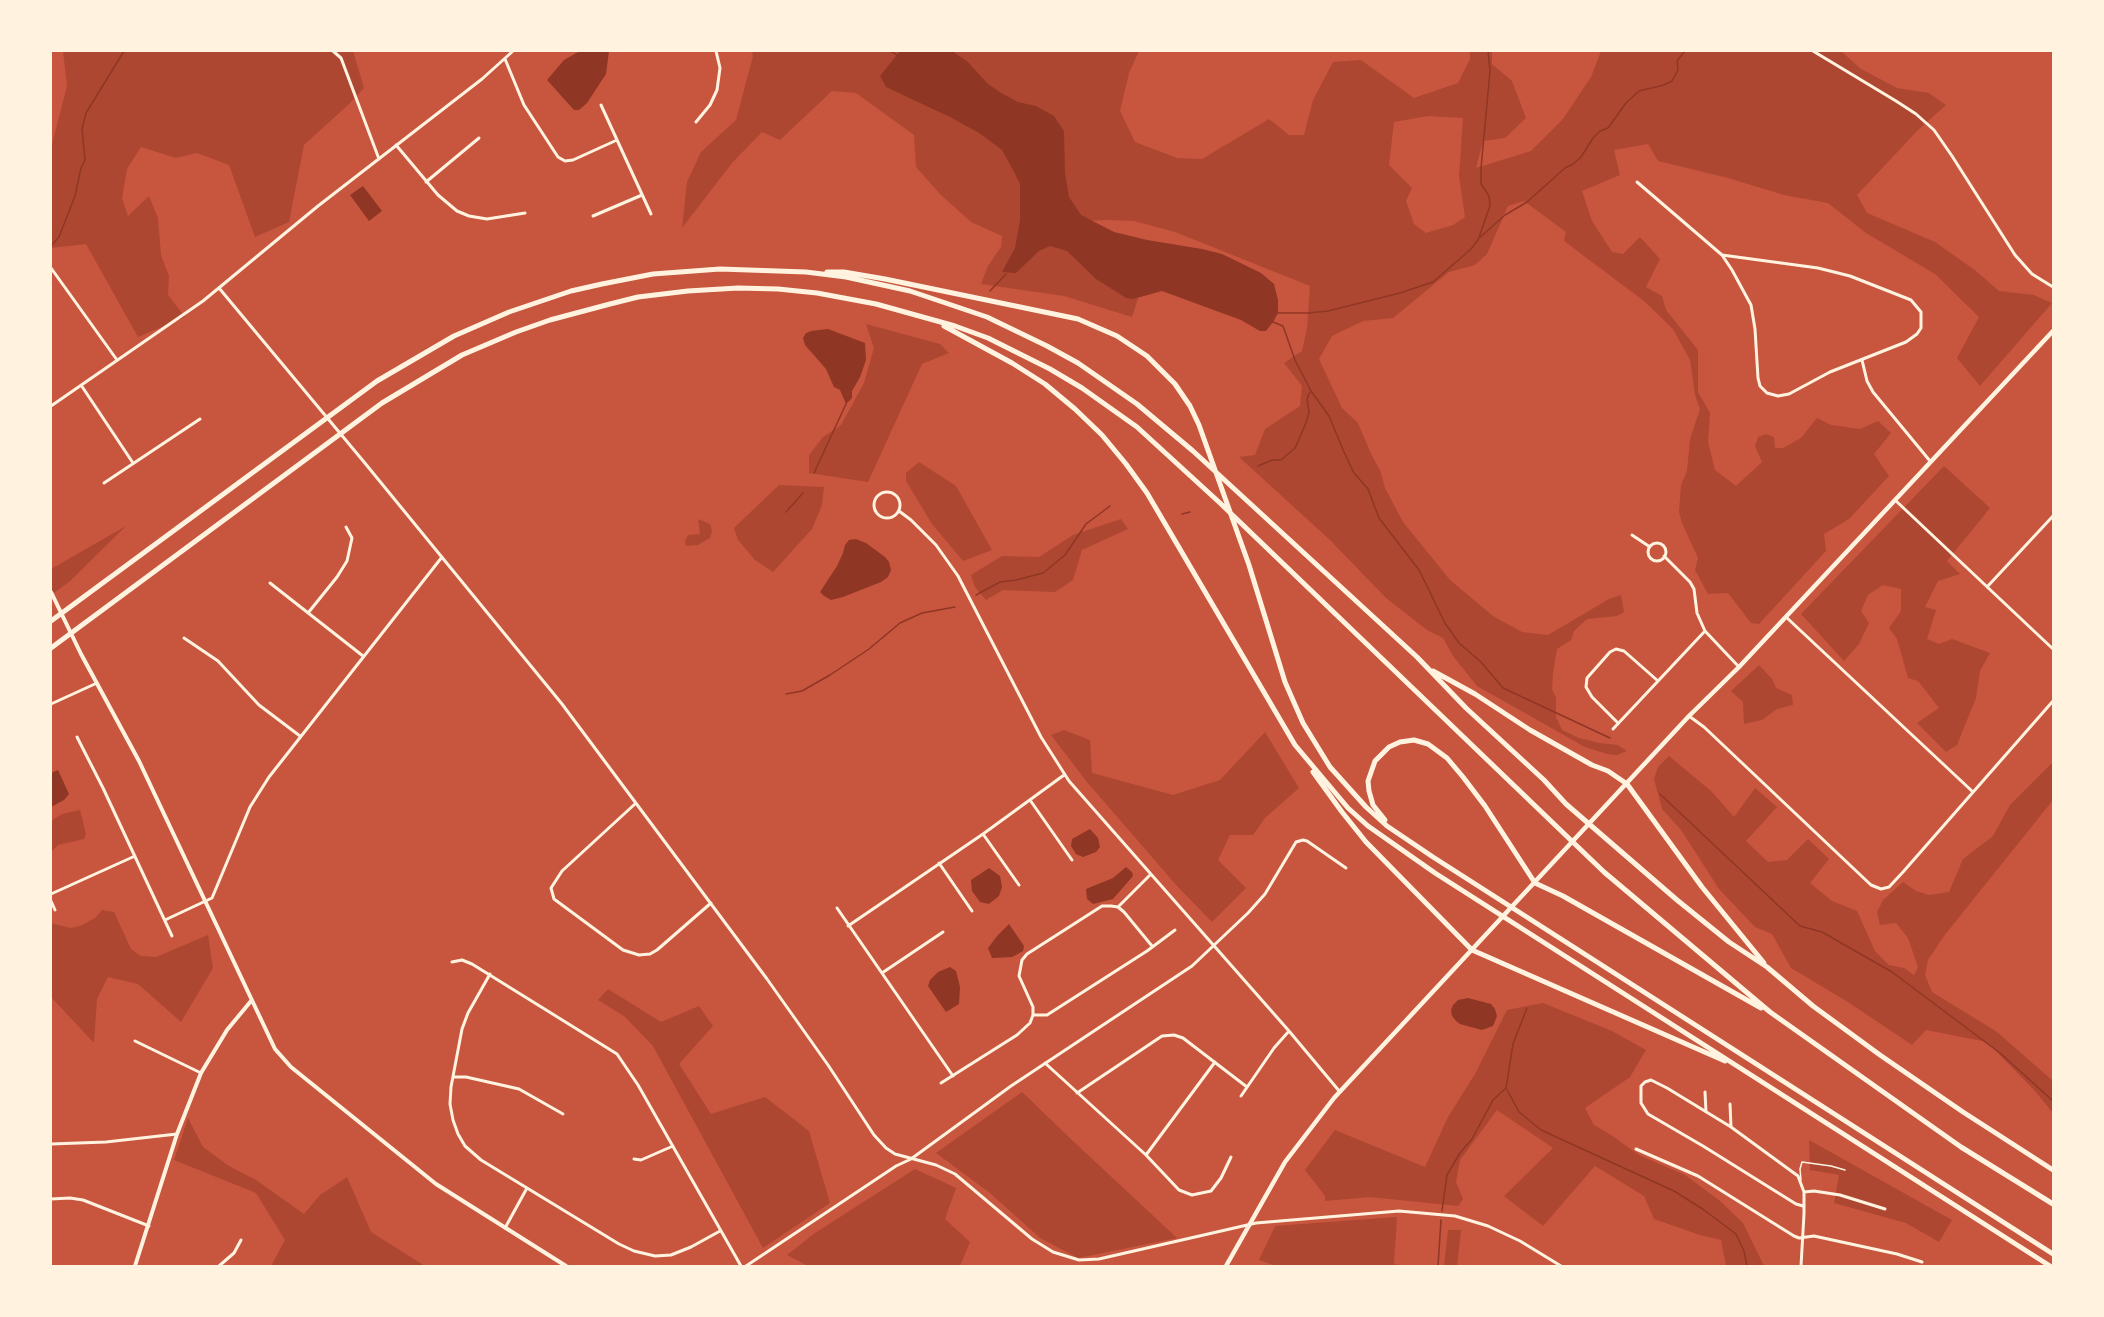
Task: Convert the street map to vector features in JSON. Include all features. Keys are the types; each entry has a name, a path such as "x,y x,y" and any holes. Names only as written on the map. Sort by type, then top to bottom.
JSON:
{"highway":[{"path":"51,621 377,381 425,351 472,327 542,300 581,289 633,278 720,269 844,272 1053,313 1099,326 1133,346 1168,376 1190,406 1204,438 1249,566 1285,682 1303,723 1325,759 1347,788 1366,807 1401,836 1496,898 2053,1254"},
{"path":"806,272 887,285 959,306 1008,326 1078,363 1111,384 1169,429 1429,669 1466,708 1544,780 1566,804 1720,935 1767,967 1813,1006 1880,1055 2053,1170"},
{"path":"51,648 382,403 462,355 539,324 638,297 738,288 778,289 817,293 876,304 940,324 955,326 988,338 1082,388 1137,427 1220,503 1604,872 1770,1012 1961,1147 2053,1204"},
{"path":"940,324 1012,363 1045,384 1102,435 1147,494 1295,745 1336,804 1366,842 1472,951 1741,1068"},
{"path":"1429,669 1475,694 1530,730 1592,765 1608,771 1627,784 1702,887 1767,967"},
{"path":"1401,836 1374,805 1369,791 1371,771 1375,761 1389,747 1408,741 1424,742 1433,746 1447,758 1463,777 1536,883 1770,1012"},
{"path":"1295,745 1348,808 1399,850 2050,1266"}],"main road":[{"path":"1226,1266 1285,1162 1310,1127 1340,1092 1689,716 1739,667 2053,331"}],"street":[{"path":"333,51 341,58 379,159"},
{"path":"51,406 219,288 459,97 513,51"},
{"path":"696,122 710,105 717,90 720,68 717,51"},
{"path":"1813,51 1896,100 1934,130 1953,156 2015,255 2032,274 2053,287"},
{"path":"505,59 524,105 558,157 565,161 573,160 617,140"},
{"path":"601,105 651,214"},
{"path":"426,182 479,138"},
{"path":"396,145 446,204 469,216 494,219 525,213"},
{"path":"1637,182 1722,255 1732,270 1751,305 1758,378 1767,393 1778,396 1789,394 1830,372 1906,342 1921,328 1920,309 1913,302 1894,292 1833,271 1722,255"},
{"path":"593,216 642,195"},
{"path":"51,268 117,360"},
{"path":"219,288 562,704 816,1047 878,1141 895,1154 936,1165 955,1174 1032,1239 1053,1252 1073,1259 1099,1259 1248,1225 1399,1211 1434,1213 1469,1220 1504,1233 1537,1250 1561,1266"},
{"path":"1862,360 1873,392 1930,461"},
{"path":"81,385 133,463"},
{"path":"104,483 200,419"},
{"path":"882,492 892,492 900,500 899,511 892,517 883,518 876,512 875,498 882,492"},
{"path":"1894,500 2053,649"},
{"path":"899,511 936,545 958,576 1046,746 1064,775 1340,1092"},
{"path":"1987,587 2053,516"},
{"path":"308,613 347,561 352,538 346,527"},
{"path":"1632,535 1650,547"},
{"path":"1658,543 1663,545 1664,556 1660,560 1653,560 1649,554 1650,547 1658,543"},
{"path":"1664,556 1694,589 1697,612 1705,632 1739,667"},
{"path":"165,920 205,902 214,894 255,798 300,736 442,557"},
{"path":"270,583 363,656"},
{"path":"51,592 81,654 139,761 275,1049 291,1067 436,1184 566,1266"},
{"path":"1785,616 1973,792"},
{"path":"1613,729 1705,632"},
{"path":"184,638 218,661 260,705 300,736"},
{"path":"1618,723 1592,697 1586,687 1587,678 1610,652 1616,649 1624,651 1658,681"},
{"path":"51,704 98,682"},
{"path":"1689,716 1704,727 1877,889 1889,887 2053,701"},
{"path":"77,737 172,936"},
{"path":"848,926 983,834 1064,775"},
{"path":"1030,800 1072,861"},
{"path":"636,803 562,871 551,888 554,899 616,946 627,953 639,956 657,950 711,903"},
{"path":"983,834 1019,885"},
{"path":"746,1266 910,1159 1011,1086 1160,988 1240,923 1265,894 1296,842 1307,841 1346,868"},
{"path":"51,894 135,856"},
{"path":"939,863 972,911"},
{"path":"1118,907 1150,875"},
{"path":"51,901 55,910"},
{"path":"941,1083 1017,1035 1030,1023 1034,1015 1032,1001 1019,976 1022,960 1027,954 1102,906 1118,907 1152,946"},
{"path":"837,908 953,1076"},
{"path":"1034,1015 1047,1016 1175,930"},
{"path":"882,974 943,932"},
{"path":"452,962 465,961 490,974 617,1054 638,1085 741,1266"},
{"path":"490,974 468,1013 462,1029 453,1077 450,1095 451,1111 462,1141 481,1160 619,1244 647,1255 663,1256 678,1253 720,1231"},
{"path":"135,1266 177,1134 201,1073 227,1030 251,1001"},
{"path":"1241,1096 1274,1048 1289,1031"},
{"path":"1077,1093 1162,1036 1174,1035 1184,1038 1247,1087"},
{"path":"135,1041 201,1073"},
{"path":"1146,1155 1215,1062"},
{"path":"1045,1063 1146,1155 1179,1190 1192,1195 1211,1191 1221,1178 1231,1157"},
{"path":"453,1077 466,1077 519,1089 563,1114"},
{"path":"1801,1266 1803,1206 1803,1192 1801,1181 1794,1171 1731,1127 1654,1081 1648,1081 1641,1086 1641,1103 1648,1114 1796,1204 1803,1206"},
{"path":"1705,1092 1706,1112"},
{"path":"1730,1104 1731,1127"},
{"path":"51,1144 106,1142 177,1134"},
{"path":"634,1159 642,1160 673,1146"},
{"path":"1636,1149 1698,1176 1794,1236 1802,1238 1814,1236 1923,1262"},
{"path":"505,1228 527,1188"},
{"path":"1803,1192 1814,1191 1840,1195 1885,1209"},
{"path":"51,1199 83,1200 149,1226"},
{"path":"219,1266 234,1253 241,1240"}],"lane":[{"path":"1801,1181 1802,1162 1845,1170"}],"shaded area":[{"path":"63,51 353,51 364,88 304,145 289,222 255,237 229,165 197,153 176,158 141,147 127,169 122,198 128,216 149,196 158,218 161,255 169,276 168,295 185,317 138,337 86,244 51,248 51,148 67,86"},
{"path":"580,51 609,51 606,74 587,103 579,110 574,110 547,80 564,60"},
{"path":"752,51 1139,51 1129,73 1120,111 1135,142 1177,158 1202,159 1269,119 1289,135 1304,135 1313,100 1333,62 1361,60 1414,98 1458,83 1470,59 1470,51 1492,51 1492,64 1512,81 1526,118 1505,138 1483,141 1476,168 1531,151 1563,119 1591,77 1601,51 1841,51 1861,69 1897,88 1929,93 1946,105 1917,131 1857,195 1867,213 1935,242 1976,271 1999,291 2034,295 2052,303 1980,386 1957,358 1979,317 1935,274 1866,233 1828,203 1784,195 1728,178 1658,161 1648,144 1614,150 1620,175 1582,191 1592,221 1612,252 1623,254 1640,237 1660,259 1646,287 1662,296 1666,310 1698,350 1698,392 1710,413 1708,442 1715,470 1736,486 1762,462 1755,446 1758,437 1766,434 1774,437 1775,448 1783,448 1801,438 1817,418 1831,425 1860,429 1878,421 1891,433 1874,454 1889,476 1849,519 1824,534 1826,551 1759,624 1751,623 1728,593 1708,594 1695,570 1698,558 1679,512 1681,485 1687,471 1690,439 1700,409 1695,395 1690,360 1673,329 1644,301 1564,241 1566,232 1524,201 1508,206 1487,254 1475,265 1449,272 1393,318 1363,321 1332,336 1319,359 1342,408 1358,423 1380,470 1385,488 1403,522 1450,580 1493,616 1522,632 1548,635 1609,599 1621,595 1624,612 1617,616 1587,619 1574,631 1571,640 1557,649 1553,673 1552,689 1556,698 1556,717 1562,730 1579,738 1618,745 1627,751 1617,755 1607,754 1585,747 1477,686 1453,656 1443,638 1427,630 1386,598 1330,540 1239,457 1255,455 1265,429 1300,406 1302,386 1284,363 1302,351 1307,328 1310,286 1175,232 1134,221 1105,220 1087,221 1142,286 1132,317 1064,296 981,284 988,266 1001,247 1002,236 971,222 940,194 916,167 914,135 856,93 832,91 780,140 762,132 732,163 682,228 687,182 701,152 736,120 753,56","holes":["1428,116 1463,118 1459,176 1465,217 1453,225 1426,233 1414,224 1406,201 1412,188 1389,165 1394,122"]},
{"path":"900,51 952,51 967,61 988,84 1003,94 1018,102 1036,106 1054,116 1064,131 1065,173 1069,197 1081,215 1114,232 1222,254 1261,273 1274,284 1278,300 1278,313 1273,322 1266,331 1260,331 1241,320 1162,291 1133,299 1126,298 1096,279 1067,251 1050,246 1039,251 1016,273 1002,272 1015,248 1020,220 1020,184 1002,150 979,133 886,87 880,76"},
{"path":"363,186 382,211 369,221 350,195"},
{"path":"866,324 940,344 949,353 922,364 868,482 809,473 809,455 823,437 841,425 864,383 874,348"},
{"path":"828,329 865,343 866,360 852,391 852,398 846,404 840,390 834,387 826,369 805,345 803,338 811,331"},
{"path":"919,462 956,486 992,550 963,561 932,524 906,481 906,473"},
{"path":"1944,466 1990,508 1947,561 1960,574 1938,581 1925,607 1936,610 1927,639 1939,644 1952,639 1990,653 1980,671 1976,698 1957,745 1946,752 1917,723 1939,708 1918,681 1908,678 1897,639 1889,628 1901,611 1901,589 1883,585 1868,595 1861,611 1869,623 1859,644 1844,661 1801,614"},
{"path":"779,485 824,487 822,505 812,529 773,572 755,560 738,540 734,528"},
{"path":"698,519 710,524 712,531 710,538 698,545 686,546 688,535 700,534"},
{"path":"1121,519 1128,529 1082,550 1073,580 1055,592 1003,590 986,600 975,587 971,575 1002,556 1039,557 1073,535"},
{"path":"126,526 69,582 51,595 51,569"},
{"path":"856,539 866,543 885,557 891,570 888,577 881,582 831,600 820,592 837,566 845,545 849,540"},
{"path":"1759,665 1772,679 1776,688 1792,695 1793,705 1777,709 1762,720 1744,724 1743,702 1731,691"},
{"path":"1064,730 1090,740 1092,773 1173,795 1220,780 1265,732 1299,788 1265,818 1253,835 1230,835 1218,860 1246,888 1212,922 1177,886 1087,782 1051,735"},
{"path":"1669,756 1711,791 1734,817 1755,788 1777,807 1746,841 1768,862 1787,860 1808,839 1829,859 1810,883 1832,901 1857,911 1875,951 1889,965 1904,968 1914,975 1918,967 1908,938 1896,923 1880,925 1877,912 1883,900 1903,882 1916,891 1929,895 1949,892 1963,859 1993,836 2010,805 2053,762 2053,800 1944,936 1928,960 1925,975 1932,992 1997,1032 2053,1081 2053,1113 1987,1042 1926,1030 1912,1045 1848,1002 1791,968 1772,934 1755,927 1719,889 1681,830 1662,809 1654,779 1658,767"},
{"path":"58,770 69,794 64,800 51,807 51,773"},
{"path":"80,810 86,834 84,839 58,845 51,852 51,821 62,814"},
{"path":"1090,829 1098,838 1100,847 1096,852 1083,857 1076,854 1071,846 1072,839"},
{"path":"1126,867 1133,876 1113,899 1093,904 1087,899 1086,889 1113,878"},
{"path":"989,868 1000,876 1002,887 999,896 989,904 980,902 972,891 971,880"},
{"path":"102,910 114,912 131,949 141,956 156,957 208,935 213,968 181,1022 138,984 108,977 97,999 94,1043 51,997 51,923 70,928 80,926 95,918"},
{"path":"1009,924 1024,946 1023,951 1012,957 992,958 988,948"},
{"path":"950,967 956,971 960,987 959,1004 946,1012 928,986 930,980 938,972"},
{"path":"608,989 661,1022 699,1006 713,1026 679,1064 711,1114 765,1097 809,1131 830,1203 763,1248 653,1046 624,1016 598,1000"},
{"path":"1468,998 1491,1004 1497,1016 1493,1026 1482,1030 1456,1021 1452,1016 1453,1005 1458,1000"},
{"path":"1543,1003 1612,1031 1646,1050 1630,1077 1585,1108 1594,1125 1639,1155 1685,1175 1720,1201 1743,1223 1764,1266 1726,1266 1721,1240 1654,1219 1644,1196 1595,1166 1543,1226 1504,1196 1553,1148 1497,1110 1460,1160 1456,1182 1463,1199 1458,1206 1370,1197 1325,1201 1325,1196 1305,1170 1335,1130 1425,1167 1448,1117 1475,1074 1507,1010"},
{"path":"1022,1092 1177,1238 1078,1258 1040,1238 990,1193 936,1153"},
{"path":"188,1118 203,1147 304,1214 320,1195 347,1177 371,1232 425,1266 271,1266 285,1240 256,1193 174,1160"},
{"path":"1809,1140 1952,1220 1939,1242 1906,1223 1834,1203 1839,1175 1810,1170"},
{"path":"915,1169 956,1188 945,1219 970,1242 960,1266 808,1266 787,1255 815,1233"},
{"path":"1397,1217 1394,1264 1407,1266 1276,1266 1259,1260 1275,1226"},
{"path":"1448,1230 1461,1230 1457,1266 1444,1266"}],"waterway":[{"path":"51,246 59,237 75,196 85,160 82,129 86,113 124,51"},
{"path":"890,51 897,55"},
{"path":"1278,313 1328,311 1400,293 1433,282 1471,249 1478,240 1490,206 1489,196 1481,184 1490,71 1488,51"},
{"path":"1478,239 1505,215 1527,202 1581,157 1593,138 1600,131 1608,128 1626,103 1639,91 1672,81 1678,70 1677,61 1685,51"},
{"path":"990,291 1006,274"},
{"path":"1273,322 1283,326 1295,360 1311,391 1329,416 1354,473 1368,489 1379,518 1419,570 1445,623 1459,643 1481,662 1503,688 1610,738"},
{"path":"1258,466 1272,460 1281,460 1295,448 1309,412 1307,399 1310,392"},
{"path":"814,473 846,404"},
{"path":"786,512 803,493"},
{"path":"976,595 1000,582 1043,573 1065,555 1086,524 1110,506"},
{"path":"1182,514 1190,512"},
{"path":"786,694 802,691 830,675 869,649 900,623 922,613 955,607"},
{"path":"1660,794 1800,926 1822,932 1892,972 2000,1053 2053,1101"},
{"path":"1442,1211 1447,1175 1460,1153 1472,1139 1493,1100 1506,1088 1513,1044 1527,1008"},
{"path":"1506,1088 1519,1112 1541,1130 1674,1191 1704,1210 1736,1234 1744,1251 1747,1266"},
{"path":"1438,1266 1441,1220"}]}
